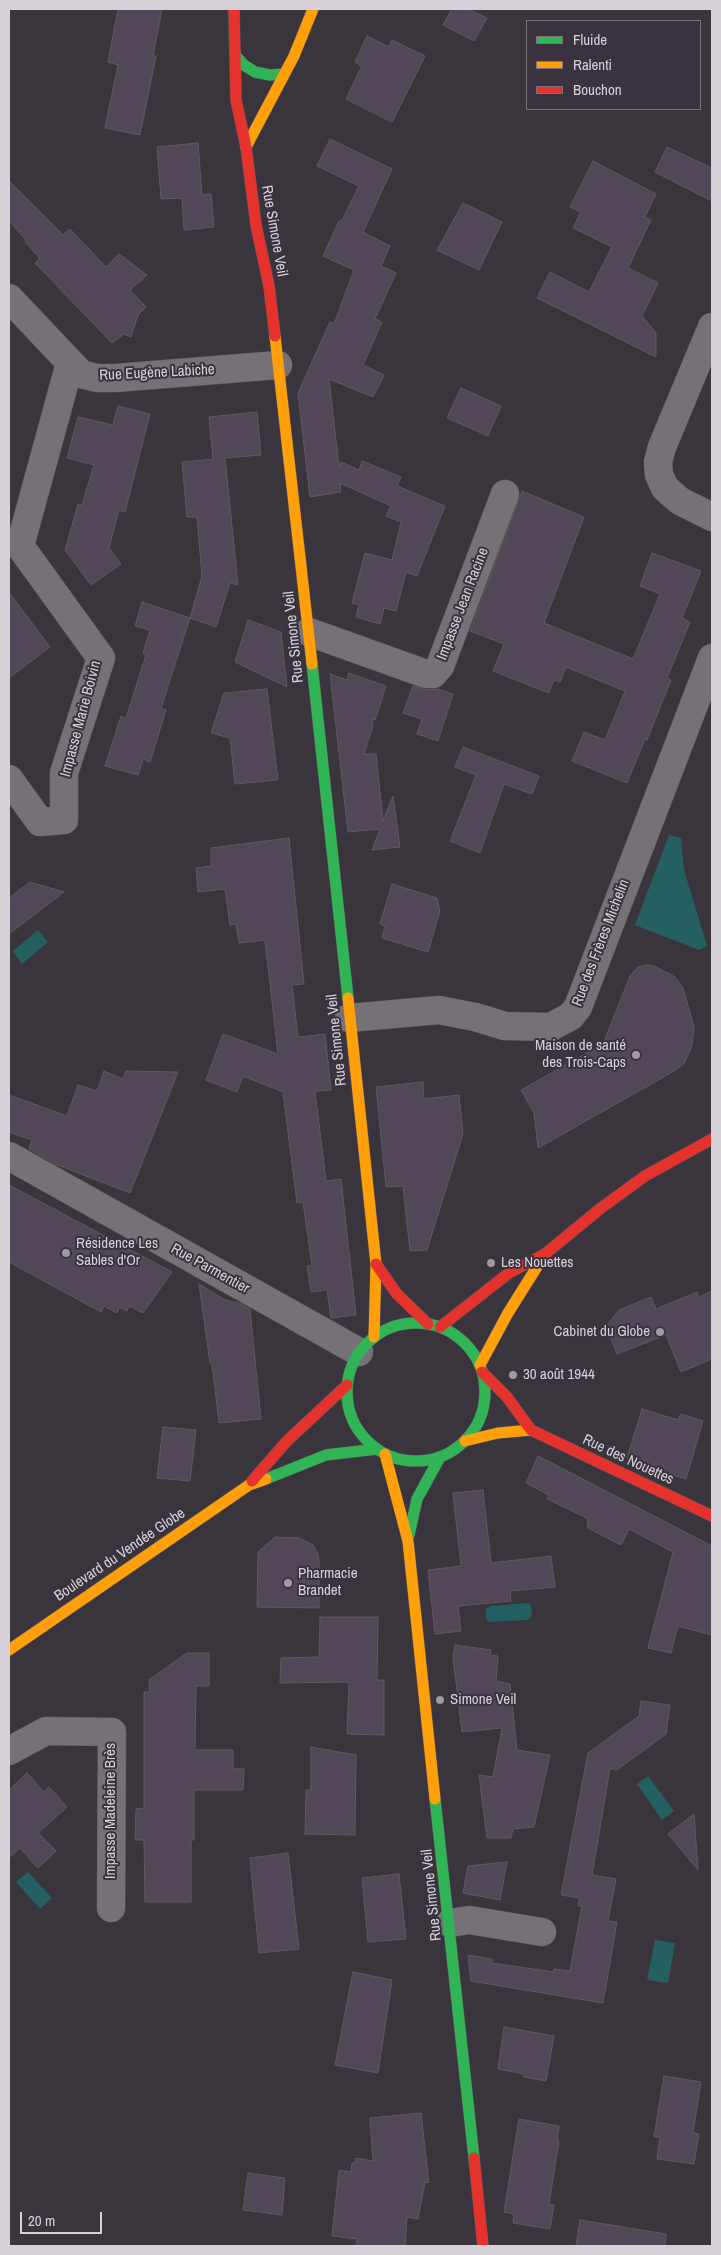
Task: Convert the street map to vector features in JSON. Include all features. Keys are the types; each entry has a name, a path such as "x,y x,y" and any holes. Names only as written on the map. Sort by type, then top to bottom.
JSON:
{"main road":[{"name":"Rue Simone Veil","path":"234,9 236,100 246,147 256,225 269,286 309,632 376,1264 367,1344"},
{"path":"246,147 294,56 313,9"},
{"path":"235,55 244,65 256,72 270,75 284,74"},
{"path":"440,1327 509,1273 545,1254 600,1208 645,1176 712,1139"},
{"path":"481,1368 508,1313 545,1254"},
{"name":"Rue Simone Veil","path":"376,1264 397,1294 428,1324"},
{"path":"409,1323 440,1327 456,1336 470,1349 481,1368 485,1396 479,1420 465,1441 454,1450 440,1457 422,1461 403,1460 381,1452 359,1432 349,1409 347,1385 351,1367 367,1344 390,1327 409,1323"},
{"name":"Rue des Nouettes","path":"481,1368 507,1397 531,1430 712,1516"},
{"name":"Boulevard du Vendée Globe","path":"249,1485 287,1441 347,1385"},
{"path":"465,1441 498,1433 531,1430"},
{"name":"Rue Simone Veil","path":"381,1452 408,1541 483,2246"},
{"name":"Boulevard du Vendée Globe","path":"9,1650 249,1485 326,1455 381,1452"},
{"name":"Rue Simone Veil","path":"408,1541 416,1499 440,1457"}],"street":[{"name":"Rue Eugène Labiche","path":"9,298 82,374 97,378 278,365"},
{"path":"712,326 662,447 658,462 659,475 666,488 680,501 712,517"},
{"name":"Impasse Marie Boivin","path":"9,779 40,822 64,820 64,773 101,658 20,546 70,363"},
{"name":"Impasse Jean Racine","path":"309,632 426,674 433,674 440,666 505,494"},
{"name":"Rue des Frères Michelin","path":"349,1018 439,1010 475,1017 505,1026 551,1027 571,1016 578,1007 712,658"},
{"name":"Rue Parmentier","path":"9,1156 226,1278 367,1344"},
{"name":"Impasse Madeleine Brès","path":"9,1751 46,1731 112,1732 111,1908"},
{"path":"450,1923 468,1920 542,1932"}],"water":[{"path":"669,835 681,838 684,870 707,946 699,950 635,925"},
{"path":"38,930 48,942 22,964 13,951"},
{"path":"528,1603 531,1605 532,1614 528,1620 490,1622 486,1619 486,1609 491,1606"},
{"path":"648,1776 674,1811 662,1820 637,1784"},
{"path":"28,1872 52,1898 40,1909 16,1882"},
{"path":"655,1940 675,1943 668,1983 647,1980"}],"building":[{"path":"118,9 162,9 153,56 156,56 140,135 105,128 118,65 108,62"},
{"path":"452,9 468,9 487,18 474,41 443,25"},
{"path":"367,36 389,47 392,40 425,56 392,122 346,99 362,66 355,62"},
{"path":"330,139 392,169 363,232 390,246 381,266 396,273 375,319 382,322 363,365 384,375 373,397 329,379 339,467 341,462 359,470 362,461 401,477 397,486 445,506 417,576 406,572 396,611 384,608 380,624 356,617 359,605 352,603 365,553 392,560 401,522 386,516 391,506 340,483 341,492 310,497 298,393 330,322 334,324 354,270 323,256 339,221 341,222 359,186 317,166"},
{"path":"198,143 202,195 211,194 214,227 184,230 182,198 161,199 157,147"},
{"path":"667,147 712,168 712,201 655,172"},
{"path":"593,161 656,194 645,217 651,220 628,268 658,283 642,316 656,333 656,357 537,298 550,272 589,292 612,247 573,228 581,212 570,207"},
{"path":"9,181 63,235 70,229 106,267 119,254 147,275 130,290 146,307 138,315 131,337 124,334 112,343 35,263 40,258 9,221"},
{"path":"463,203 502,222 479,270 437,250"},
{"path":"461,388 501,406 488,436 447,418"},
{"path":"118,406 150,414 125,512 119,510 109,548 121,564 91,585 65,550 78,504 82,505 94,465 67,458 78,417 113,425"},
{"path":"257,412 261,455 225,458 238,585 230,583 216,627 190,618 202,576 197,517 187,517 182,462 213,459 209,417"},
{"path":"522,491 584,517 544,623 633,659 660,594 640,586 652,553 701,571 682,618 690,622 667,678 671,680 627,783 572,761 584,732 605,740 625,691 566,667 560,682 554,680 549,693 493,671 504,644 470,631"},
{"path":"9,592 50,647 9,678"},
{"path":"142,602 190,618 161,708 166,710 150,762 143,759 138,775 105,766 121,716 126,718 146,655 143,653 150,630 135,626"},
{"path":"248,620 281,632 287,687 235,662"},
{"path":"349,673 386,686 375,720 372,719 373,726 364,754 376,754 383,821 393,796 400,847 372,850 380,829 348,832 330,674 347,680"},
{"path":"413,686 426,690 437,689 453,694 438,741 417,734 422,719 403,713"},
{"path":"267,689 278,780 235,784 230,738 211,733 224,693"},
{"path":"463,747 539,776 532,794 504,784 480,853 450,841 476,775 455,767"},
{"path":"289,838 304,984 292,985 298,1037 325,1034 331,1090 315,1091 326,1181 341,1179 356,1315 331,1318 327,1290 311,1292 307,1266 312,1266 303,1202 297,1203 283,1092 243,1076 237,1092 206,1080 223,1034 278,1054 265,940 239,943 236,924 230,925 225,889 198,892 196,868 211,866 211,848"},
{"path":"30,882 64,892 9,934 9,898"},
{"path":"392,884 437,898 440,911 428,952 382,938 385,926 380,924"},
{"name":"Maison de santé des Trois-Caps","path":"654,966 675,977 683,988 694,1027 692,1046 684,1064 538,1148 534,1113 521,1090 603,1044 630,976 638,967"},
{"path":"104,1071 123,1079 126,1071 178,1072 130,1193 55,1164 29,1149 32,1140 9,1132 9,1095 67,1116 78,1085 97,1091"},
{"path":"423,1082 424,1099 459,1095 463,1134 427,1250 410,1251 403,1186 386,1187 376,1087"},
{"name":"Résidence Les Sables d'Or","path":"9,1185 172,1272 143,1313 129,1306 127,1311 119,1307 117,1313 104,1306 101,1312 9,1262"},
{"path":"199,1284 225,1300 239,1303 250,1309 261,1419 219,1423 212,1363 210,1363"},
{"name":"Cabinet du Globe","path":"712,1291 712,1359 681,1372 666,1335 617,1354 606,1326 619,1310 651,1297 656,1309 697,1292 699,1297"},
{"path":"642,1409 678,1420 681,1414 703,1421 686,1479 643,1466 627,1458"},
{"path":"163,1427 196,1430 190,1481 157,1478"},
{"path":"538,1456 712,1546 712,1635 678,1626 671,1653 648,1648 673,1552 629,1529 621,1545 588,1528 587,1518 547,1499 549,1495 526,1483"},
{"path":"483,1490 491,1563 551,1556 555,1587 510,1591 511,1601 458,1606 461,1631 435,1634 428,1570 461,1566 453,1493"},
{"name":"Pharmacie Brandet","path":"275,1537 299,1538 313,1545 319,1560 319,1608 257,1607 258,1552"},
{"path":"320,1617 378,1617 377,1680 384,1680 384,1735 347,1734 349,1682 280,1683 281,1658 319,1657"},
{"path":"455,1645 491,1650 490,1655 498,1656 496,1681 510,1684 517,1750 550,1755 534,1827 513,1829 511,1838 487,1838 479,1775 493,1777 502,1728 462,1732 453,1658"},
{"path":"187,1653 209,1653 209,1686 196,1686 195,1750 233,1750 233,1769 244,1769 243,1790 194,1790 194,1840 191,1840 191,1902 145,1902 144,1840 135,1840 136,1809 144,1808 144,1692 150,1692 149,1680"},
{"path":"641,1701 670,1705 666,1734 617,1770 610,1768 592,1875 616,1879 608,1921 617,1922 603,2003 471,1981 468,1955 492,1959 492,1963 554,1972 554,1969 570,1971 582,1906 578,1906 580,1898 561,1895 588,1753 639,1716"},
{"path":"311,1747 356,1755 355,1835 305,1834 306,1790 311,1790"},
{"path":"27,1773 44,1792 49,1787 67,1807 38,1833 56,1851 38,1868 20,1848 9,1858 9,1790"},
{"path":"694,1814 698,1870 668,1834"},
{"path":"288,1853 299,1949 259,1953 250,1858"},
{"path":"507,1862 500,1900 463,1893 468,1866"},
{"path":"399,1874 406,1939 368,1942 362,1878"},
{"path":"353,1972 392,1980 378,2073 335,2065"},
{"path":"504,2027 554,2036 546,2081 498,2069"},
{"path":"664,2076 701,2082 693,2133 699,2134 694,2164 657,2159 660,2137 654,2137"},
{"path":"421,2113 429,2183 425,2182 418,2219 407,2217 405,2246 356,2246 357,2239 332,2236 339,2170 351,2172 352,2163 355,2163 356,2158 373,2161 370,2118"},
{"path":"519,2119 559,2126 557,2141 559,2141 549,2204 554,2205 550,2229 513,2223 514,2214 504,2212"},
{"path":"248,2173 285,2178 282,2215 243,2210"},
{"path":"580,2220 666,2234 665,2246 576,2246"}],"traffic: fast":[{"path":"235,55 244,65 255,72 270,75 284,74"},
{"path":"312,664 348,998"},
{"path":"416,1323 442,1328 465,1343 480,1366 485,1392 480,1418 465,1441 442,1456 416,1461 390,1456 367,1441 352,1418 347,1392 352,1366 367,1343 390,1328 416,1323"},
{"path":"266,1479 326,1455 377,1449"},
{"path":"409,1535 417,1499 440,1457"},
{"path":"435,1799 474,2158"}],"traffic: slow":[{"path":"246,147 294,56 313,9"},
{"path":"275,336 312,664"},
{"path":"348,998 376,1264 374,1337"},
{"path":"480,1365 508,1313 545,1254"},
{"path":"465,1441 498,1433 531,1430"},
{"path":"385,1454 408,1541 435,1799"},
{"path":"9,1650 249,1485 266,1479"}],"traffic: jam":[{"path":"234,9 236,100 246,147 256,225 269,286 275,336"},
{"path":"440,1327 509,1273 545,1254 601,1208 645,1176 712,1139"},
{"path":"376,1264 397,1294 428,1324"},
{"path":"482,1372 507,1397 531,1430 712,1516"},
{"path":"252,1481 287,1441 347,1385"},
{"path":"474,2158 483,2246"}],"place":[{"name":"Maison de santé des Trois-Caps","path":"636,1055"},
{"name":"Résidence Les Sables d'Or","path":"66,1253"},
{"name":"Les Nouettes","path":"491,1263"},
{"name":"Cabinet du Globe","path":"660,1332"},
{"name":"30 août 1944","path":"513,1375"},
{"name":"Pharmacie Brandet","path":"288,1583"},
{"name":"Simone Veil","path":"440,1700"}]}
